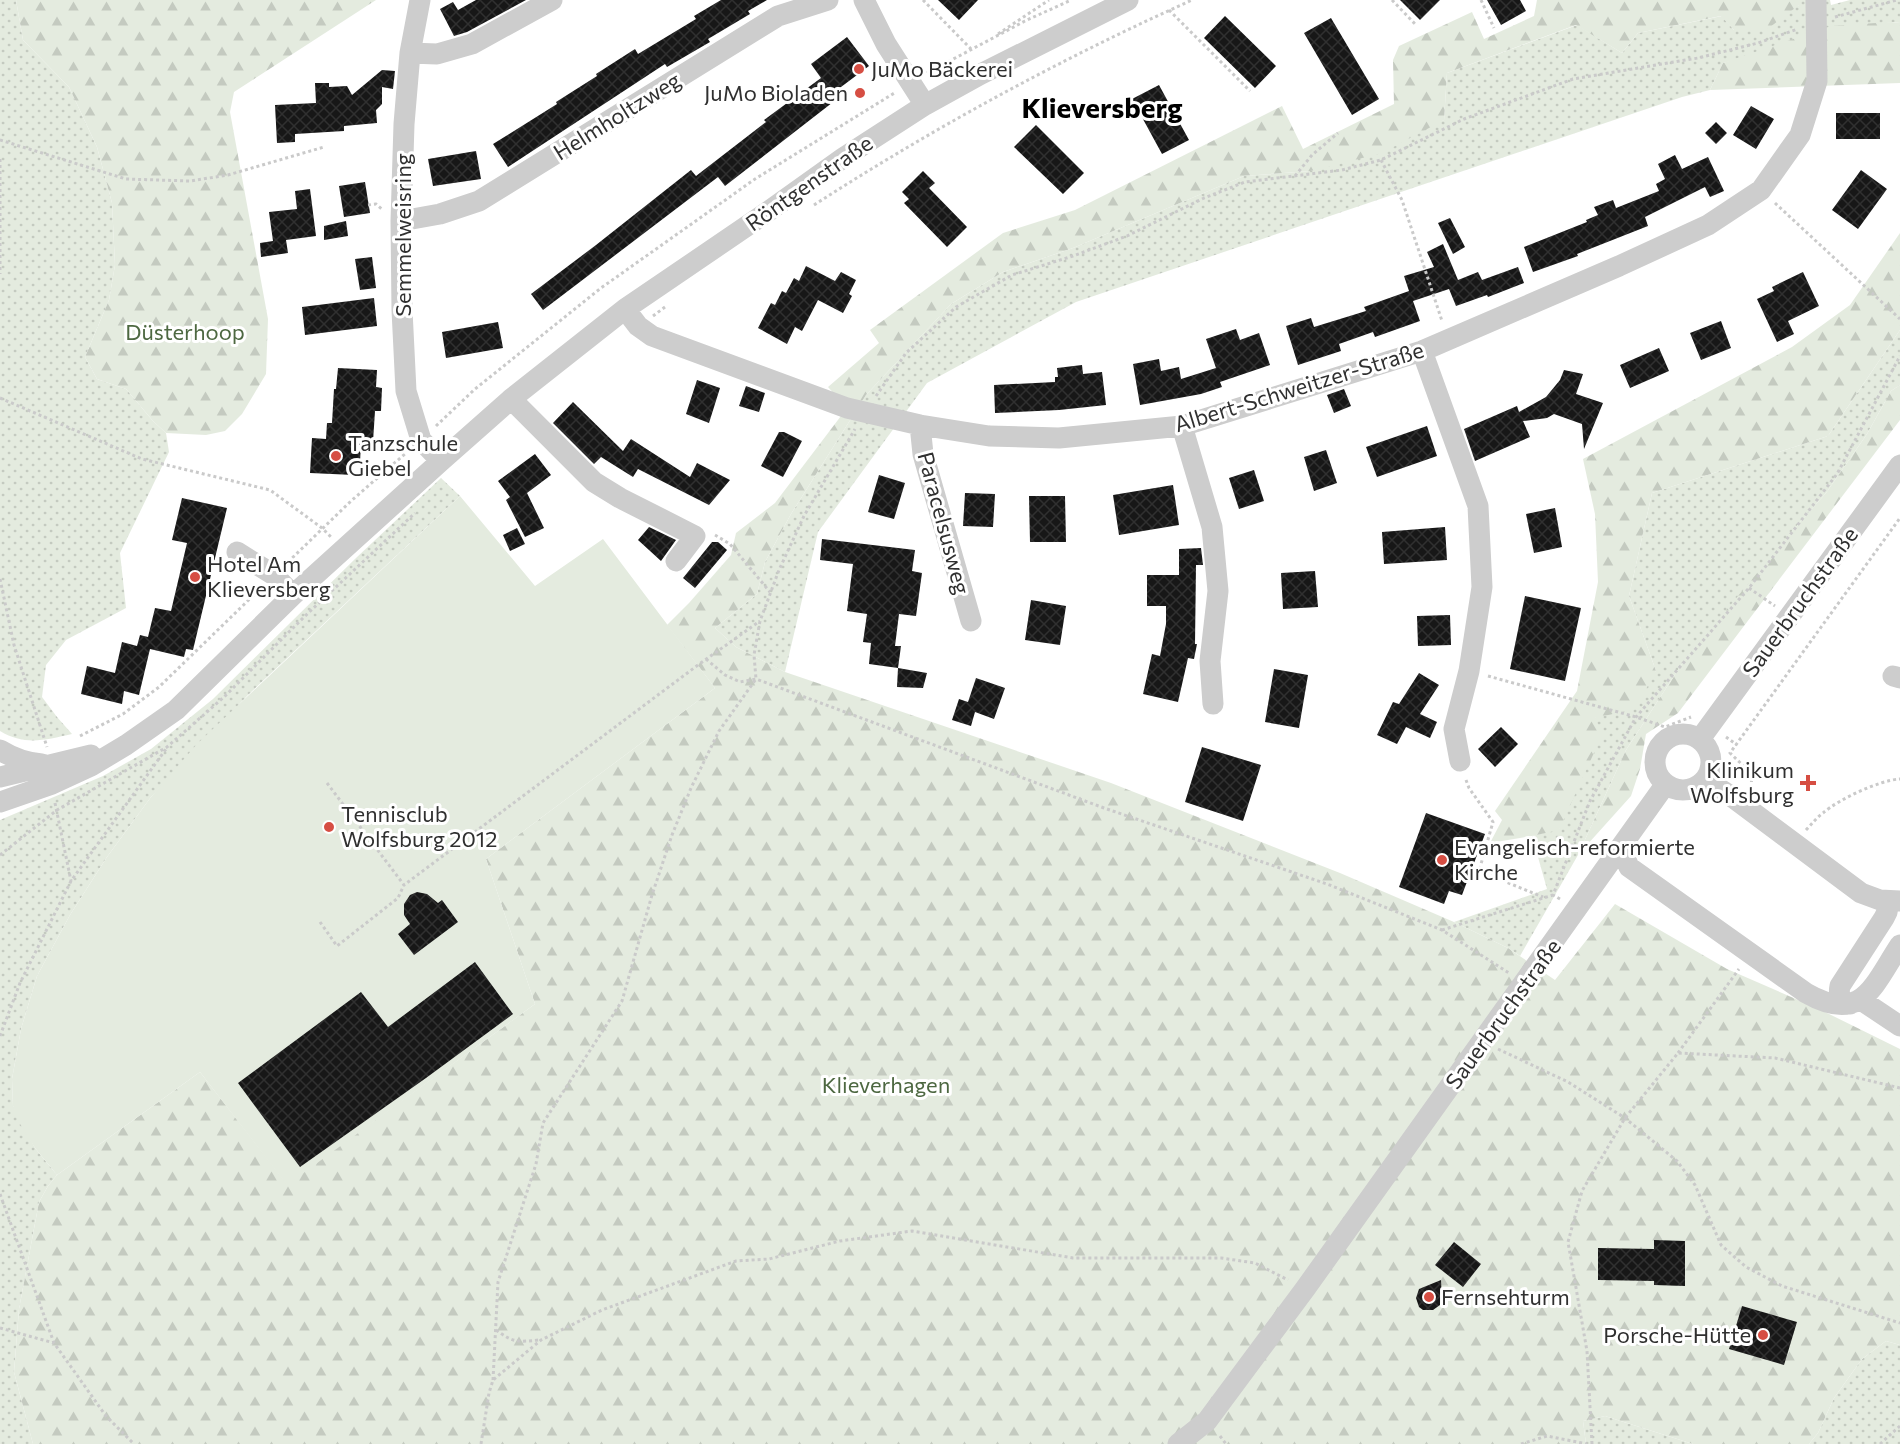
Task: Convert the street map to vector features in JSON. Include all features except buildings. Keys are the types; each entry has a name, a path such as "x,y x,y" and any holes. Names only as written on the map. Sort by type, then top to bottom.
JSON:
{"street":[{"name":"Semmelweisring","path":"420,0 410,53 404,124 401,221 402,310 406,391 421,440 441,461"},
{"path":"410,53 437,54 472,44 552,0"},
{"name":"Helmholtzweg","path":"401,221 440,213 479,201 778,16 828,0"},
{"path":"864,0 886,44 925,105"},
{"name":"Röntgenstraße","path":"0,802 92,766 126,746 159,722 196,692 293,595 441,461 511,399 625,309 843,158 925,105 981,74 1128,0"},
{"name":"Albert-Schweitzer-Straße","path":"625,309 638,326 652,336 864,413 920,425 989,436 1059,438 1182,426 1422,351 1619,267 1708,225 1761,190 1800,135 1817,81 1816,0"},
{"path":"1422,351 1478,506 1482,587 1469,671 1454,729 1460,761"},
{"path":"511,399 594,482 696,536 676,561"},
{"name":"Paracelsusweg","path":"920,425 923,454 971,621"},
{"path":"1182,426 1212,527 1218,591 1210,662 1213,704"},
{"name":"Sauerbruchstraße","path":"1700,740 1900,465"},
{"path":"237,552 274,575 293,595"},
{"name":"Röntgenstraße","path":"0,777 91,755 126,741 159,722"},
{"path":"1679,734 1690,735 1700,740 1708,748 1711,758 1711,770 1706,780 1687,791 1676,790 1665,785 1658,777 1654,766 1655,755 1660,745 1668,738 1679,734"},
{"path":"0,750 30,763 49,765"},
{"path":"1706,780 1861,892 1871,897 1894,901 1840,986 1839,992 1841,998 1855,1002 1900,1026"},
{"name":"Sauerbruchstraße","path":"1178,1444 1207,1421 1305,1290 1665,785"},
{"path":"0,808 40,788"},
{"path":"1626,841 1624,855 1629,867 1828,1004 1855,1002 1869,993 1900,945"}],"path":[{"path":"923,0 972,49"},
{"path":"982,44 1049,0"},
{"path":"1392,0 1415,24"},
{"path":"1480,0 1494,28"},
{"path":"481,1444 493,1380 498,1282 536,1164 543,1123 621,1001 652,895 691,788 719,731 756,679 754,656 760,621 804,516 864,413 906,353 956,307 1012,275 1127,236 1204,198 1245,182 1342,170 1382,160 1464,119 1573,79 1698,58 1758,43 1817,22 1897,0"},
{"path":"1169,10 1250,91"},
{"path":"1294,177 1312,155 1338,133"},
{"path":"0,140 126,179 190,181 228,175 324,147"},
{"path":"0,159 0,274"},
{"path":"1382,160 1402,200 1448,340"},
{"path":"1761,190 1900,319"},
{"path":"1553,895 1590,801 1636,717 1749,588 1837,474 1900,356"},
{"path":"0,398 142,459 270,490 322,528 343,549"},
{"path":"1737,745 1900,518"},
{"path":"696,536 699,526 730,544 771,593"},
{"path":"0,579 14,645 47,744"},
{"path":"1749,588 1790,616"},
{"path":"320,922 337,946 398,898 404,885 760,621"},
{"path":"706,659 725,675 740,682 756,679 1104,808 1327,884 1442,930 1525,984"},
{"path":"1469,671 1636,717"},
{"path":"0,855 57,810 167,747 70,881 20,983 0,1036"},
{"path":"1460,761 1468,788 1493,822 1479,871 1543,897"},
{"path":"1795,844 1822,813 1836,804 1887,780 1900,779"},
{"path":"327,783 404,885"},
{"path":"57,810 70,881"},
{"path":"1442,930 1553,895 1576,912"},
{"path":"1592,1444 1587,1351 1568,1242 1582,1191 1625,1118 1678,1053 1751,953"},
{"path":"1483,1042 1568,1082 1625,1118 1677,1161 1695,1185 1721,1245 1746,1267 1782,1286 1900,1323"},
{"path":"1678,1053 1775,1058 1900,1088"},
{"path":"0,1194 54,1343 106,1416 134,1444"},
{"path":"493,1380 541,1340 602,1310 736,1261 769,1259 840,1241 912,1231 1073,1258 1221,1258 1255,1263 1305,1290"},
{"path":"0,1328 54,1343"},
{"path":"496,1330 518,1342 541,1340"},
{"path":"1881,1444 1900,1426"},
{"path":"1521,1444 1547,1437 1587,1444"}],"green space":[{"path":"0,0 16,0 23,40 69,87 97,147 112,203 115,265 109,300 85,357 97,379 126,389 166,433 169,452 120,553 126,608 66,640 46,665 42,697 72,734 35,740 18,739 0,731"},
{"name":"Düsterhoop","path":"16,0 376,0 234,92 230,112 268,319 266,374 242,414 225,431 206,435 166,433 126,389 97,379 85,357 109,300 115,265 112,203 97,147 69,87 23,40"},
{"name":"Klieverhagen","path":"1537,0 1799,0 1799,5 1766,30 1734,30 1721,16 1638,33 1622,53 1576,25 1447,73 1444,120 1382,153 1311,171 1244,176 1073,248 1003,272 951,304 866,395 791,514 765,562 757,594 715,628 736,647 785,672 1111,783 1340,873 1508,948 1555,980 1615,904 1727,969 1821,1010 1900,1049 1900,1345 1886,1341 1862,1359 1834,1398 1818,1433 1809,1444 1693,1444 1605,1416 1583,1421 1586,1444 33,1444 14,1372 19,1309 39,1202 48,1186 57,1175 200,1072 287,1184 535,1004 486,859 715,688 667,625 731,555 736,533 775,503 847,408 828,387 879,343 870,330 1003,233 1075,210 1282,106 1303,149 1394,104 1393,60 1399,46 1472,12 1484,39 1534,16"},
{"path":"1799,0 1830,0 1831,5 1850,0 1900,0 1900,23 1891,22 1723,63 1710,90 1682,97 1076,302 927,383 818,532 785,672 736,647 715,628 757,594 765,562 791,514 866,395 951,304 1003,272 1073,248 1244,176 1311,171 1444,120 1447,73 1577,25 1622,53 1638,33 1722,16 1734,30 1799,5"},
{"path":"1900,23 1900,83 1710,90 1723,63 1831,26"},
{"path":"1900,233 1900,330 1828,436 1652,493 1629,596 1656,671 1635,709 1595,718 1602,735 1559,830 1490,843 1502,820 1495,811 1577,691 1598,582 1595,514 1583,459 1792,347 1850,305"},
{"path":"1900,330 1900,385 1891,391 1867,434 1826,493 1793,530 1749,588 1683,662 1626,750 1578,855 1520,956 1454,922 1547,889 1532,836 1559,829 1595,718 1656,671 1629,596 1652,493 1828,436"},
{"path":"1900,385 1900,420 1678,713 1646,734 1640,769 1631,796 1578,855 1626,750 1683,662 1826,493 1867,434 1891,391"},
{"path":"441,478 460,496 248,695 151,797 107,857 70,915 37,976 21,1029 12,1079 13,1106 35,1148 57,1175 39,1202 19,1309 14,1372 33,1444 0,1444 0,820 103,776 151,749 213,699"},
{"name":"Tennisclub Wolfsburg 2012","path":"460,496 535,586 603,539 715,688 486,859 535,1004 287,1185 200,1072 57,1175 35,1148 17,1119 13,1106 12,1079 21,1029 37,976 70,915 107,857 151,797 197,744"},
{"path":"1886,1341 1900,1345 1900,1444 1809,1444 1818,1433 1834,1398 1862,1359"},
{"path":"1605,1416 1693,1444 1586,1444 1583,1421"}],"place":[{"name":"JuMo Bäckerei","path":"859,69"},
{"name":"JuMo Bioladen","path":"860,93"},
{"name":"Tanzschule Giebel","path":"336,456"},
{"name":"Hotel Am Klieversberg","path":"195,577"},
{"name":"Klinikum Wolfsburg","path":"1808,783"},
{"name":"Tennisclub Wolfsburg 2012","path":"329,827"},
{"name":"Evangelisch-reformierte Kirche","path":"1442,860"},
{"name":"Fernsehturm","path":"1429,1297"},
{"name":"Porsche-Hütte","path":"1763,1335"}],"district":[{"name":"Klieversberg","path":"1102,108"}]}
